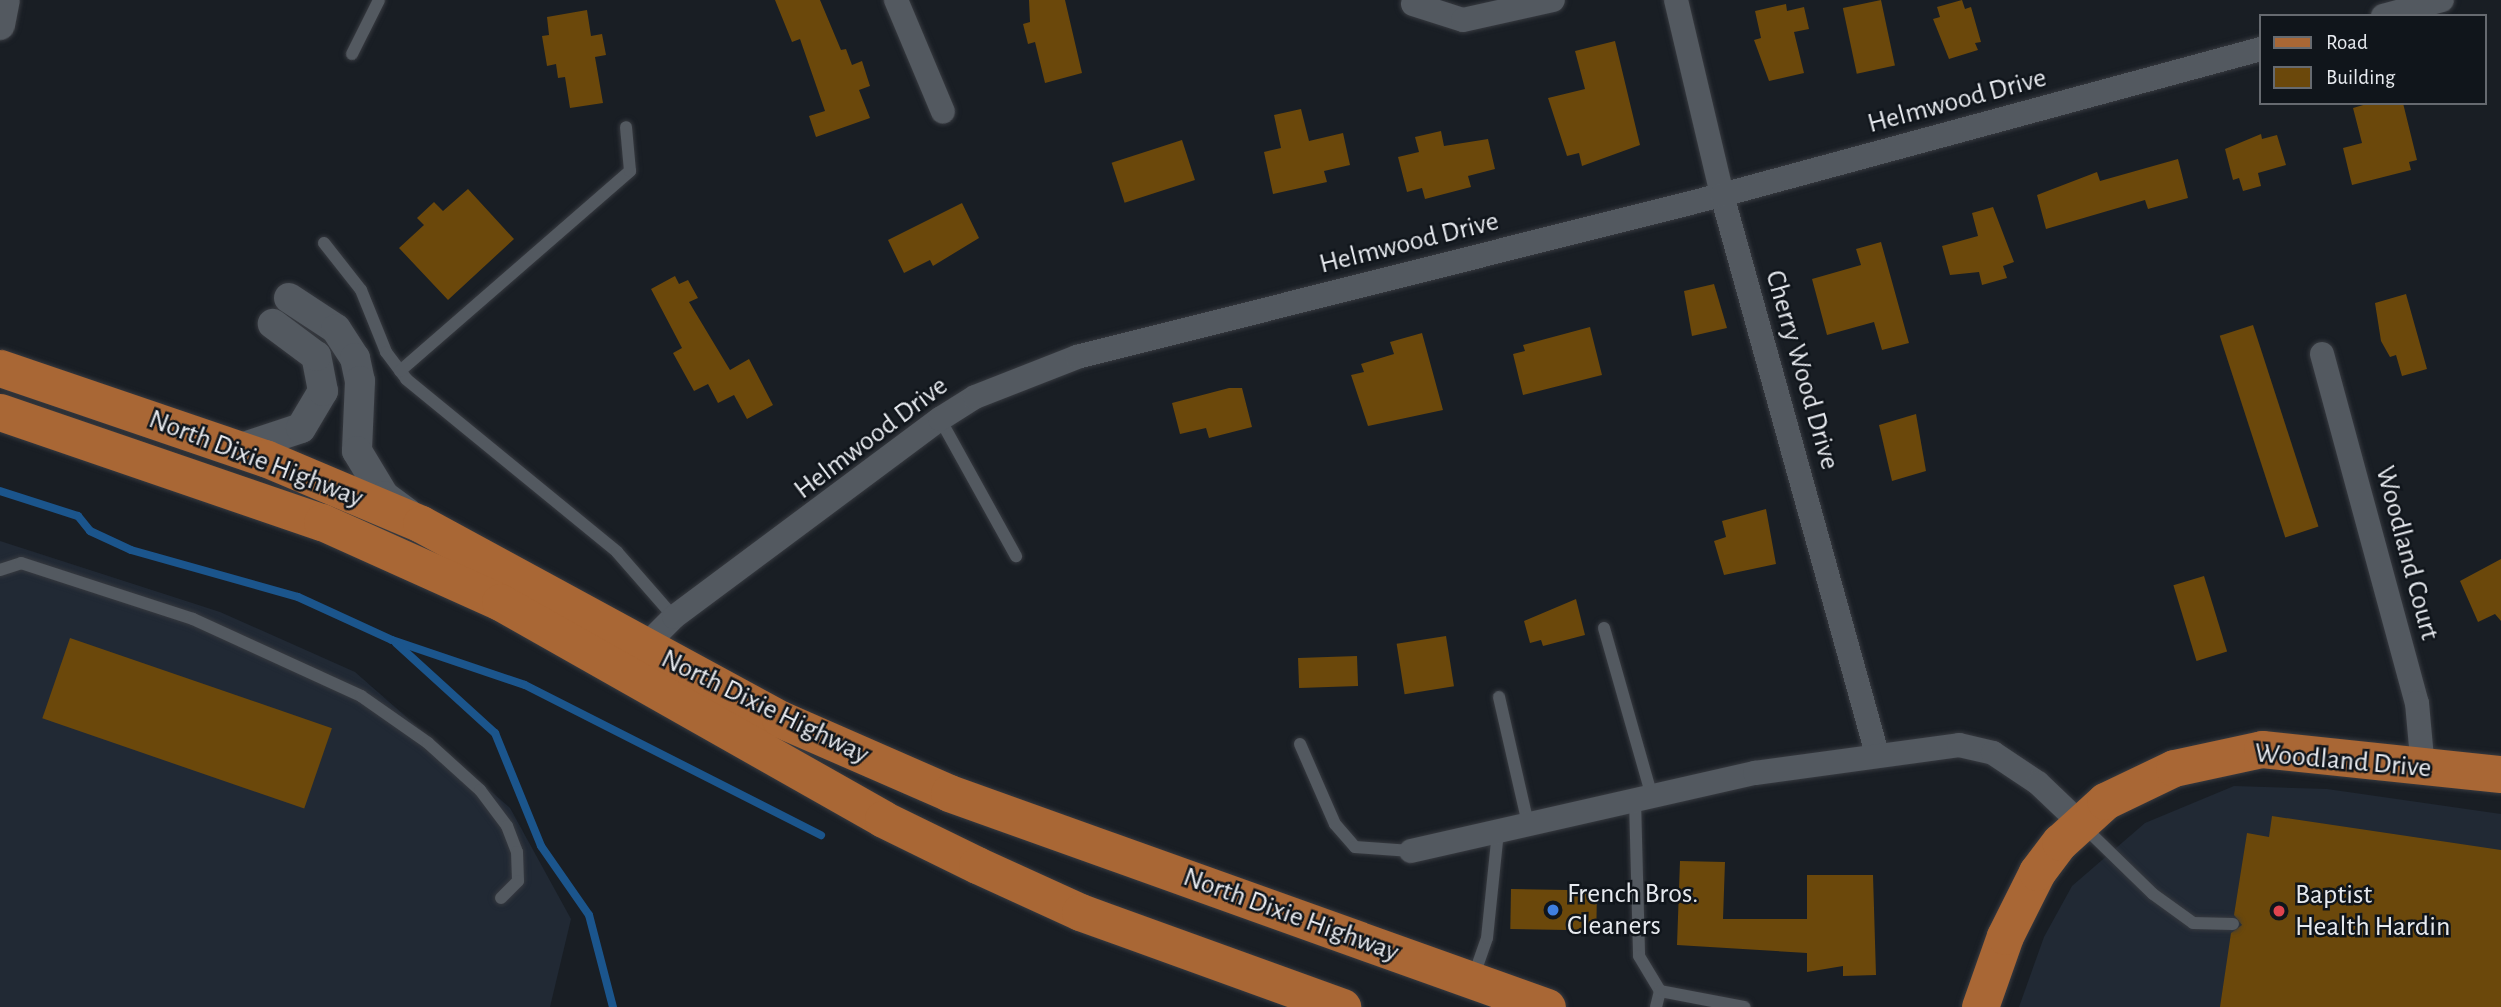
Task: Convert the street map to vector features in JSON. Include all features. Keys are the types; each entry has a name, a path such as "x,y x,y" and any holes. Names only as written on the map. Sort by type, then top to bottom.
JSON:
{"main road":[{"name":"North Dixie Highway","path":"0,368 238,449 421,524 780,719 949,793 1547,1007"},
{"name":"North Dixie Highway","path":"0,412 322,522 500,602 883,819 977,865 1080,912 1342,1007"},
{"name":"Woodland Drive","path":"1980,1007 2004,936 2037,873 2079,822 2105,801 2174,768 2229,753 2293,751 2423,769 2501,774"}],"street":[{"path":"0,25 5,0"},
{"path":"896,0 943,112"},
{"path":"1413,4 1463,20 1553,0"},
{"name":"Cherry Wood Drive","path":"1676,0 1723,195 1877,754"},
{"path":"2391,14 2441,0"},
{"name":"Helmwood Drive","path":"644,647 674,617 940,419 975,397 1090,354 1723,195 2260,49"},
{"path":"289,298 336,329 355,358 360,381 357,451 384,496 421,524"},
{"path":"238,449 301,428 323,391 316,356 273,324"},
{"name":"Woodland Court","path":"2322,354 2417,703 2423,769"},
{"path":"1411,851 1643,798 1877,754 1959,745 1993,753 2038,783 2079,822"}],"lane":[{"path":"352,54 379,0"},
{"path":"400,371 630,171 626,127"},
{"path":"324,243 360,290 377,319 386,352 400,371 617,552 674,617"},
{"path":"940,419 1016,556"},
{"path":"0,570 21,563 193,619 361,696 428,743 480,790 507,826 517,852 518,881 501,898"},
{"path":"1604,628 1643,798 1639,957 1660,991 1656,1007"},
{"path":"1499,697 1528,824"},
{"path":"1300,744 1335,824 1355,847 1411,851"},
{"path":"2079,822 2153,894 2193,923 2232,924"},
{"path":"1472,980 1487,938 1498,831"},
{"path":"1660,991 1744,1007"}],"shaded area":[{"path":"0,541 220,612 355,672 510,808 571,919 550,1007 0,1007"},
{"name":"Baptist Health Hardin","path":"2234,786 2327,789 2501,814 2501,1007 2019,1007 2044,937 2072,886 2145,823"}],"building":[{"path":"775,0 820,0 841,50 846,49 852,65 862,61 870,86 859,90 870,118 816,137 809,116 825,111 800,39 792,42"},
{"path":"1029,0 1065,0 1082,73 1045,83 1035,42 1028,44 1023,24 1030,22"},
{"path":"1881,0 1895,66 1857,74 1843,8"},
{"path":"1962,0 1965,9 1971,7 1981,42 1975,43 1978,50 1949,59 1933,19 1940,17 1937,7"},
{"path":"1786,4 1787,11 1804,7 1809,29 1794,32 1804,73 1769,81 1754,40 1761,38 1755,11"},
{"path":"587,10 591,36 602,34 606,55 595,57 603,103 570,108 565,77 558,78 556,64 547,66 542,36 549,35 547,17"},
{"path":"1615,41 1640,145 1582,166 1579,153 1567,156 1548,98 1585,89 1575,51"},
{"path":"2363,105 2403,105 2417,160 2409,162 2411,170 2352,185 2343,148 2362,143 2353,108"},
{"path":"1301,109 1309,141 1343,133 1350,165 1324,171 1327,182 1273,194 1264,152 1281,148 1274,115"},
{"path":"1441,131 1444,146 1488,139 1495,169 1468,176 1471,187 1425,199 1422,188 1407,192 1398,157 1419,152 1415,137"},
{"path":"2261,134 2262,139 2277,135 2286,165 2258,173 2261,186 2243,191 2239,178 2233,180 2225,149"},
{"path":"1182,140 1195,180 1125,203 1112,163"},
{"path":"2178,159 2188,198 2148,209 2145,200 2046,229 2037,195 2097,172 2100,181"},
{"path":"468,189 514,239 448,300 399,248 424,225 417,218 434,202 443,211"},
{"path":"962,203 979,238 933,266 930,260 904,273 888,240"},
{"path":"1993,207 2014,262 2003,266 2007,278 1982,285 1979,272 1950,275 1942,246 1978,236 1972,213"},
{"path":"1881,242 1909,343 1882,350 1874,322 1827,335 1812,279 1861,265 1856,249"},
{"path":"675,276 679,284 688,280 698,298 689,302 730,370 749,359 773,405 747,419 734,395 718,403 708,384 694,391 673,353 682,348 651,289"},
{"path":"1714,284 1727,328 1692,336 1684,291"},
{"path":"2406,294 2427,369 2402,376 2396,355 2390,357 2381,341 2375,303"},
{"path":"2253,325 2319,527 2285,537 2220,336"},
{"path":"1590,327 1602,375 1523,395 1513,354 1525,351 1523,345"},
{"path":"1422,333 1443,410 1368,426 1351,375 1364,372 1361,364 1394,354 1390,342"},
{"path":"1229,388 1242,388 1252,427 1209,438 1206,428 1180,434 1172,403"},
{"path":"1916,414 1926,471 1892,481 1879,425"},
{"path":"1766,509 1776,564 1724,575 1714,541 1726,537 1722,521"},
{"path":"2501,559 2501,621 2495,614 2478,622 2460,581"},
{"path":"2204,576 2227,652 2196,661 2173,585"},
{"path":"1576,599 1585,635 1543,646 1541,640 1530,643 1524,621"},
{"path":"1446,636 1454,686 1405,694 1397,644"},
{"path":"70,638 332,728 304,809 42,718"},
{"path":"1357,656 1358,686 1299,688 1298,658"},
{"path":"2272,816 2501,850 2501,1007 2220,1007 2231,933 2242,925 2234,915 2247,833 2269,837"},
{"path":"1680,861 1725,862 1723,919 1807,919 1807,875 1873,875 1876,975 1843,976 1843,966 1807,972 1807,953 1677,945"},
{"name":"French Bros. Cleaners","path":"1511,889 1597,891 1596,930 1510,929"}],"waterway":[{"path":"0,491 78,516 90,531 131,550 298,597 392,640 525,685 821,835"},
{"path":"396,643 495,733 541,846 589,915 613,1007"}],"place":[{"name":"French Bros. Cleaners","path":"1553,910"},
{"name":"Baptist Health Hardin","path":"2279,911"}]}
